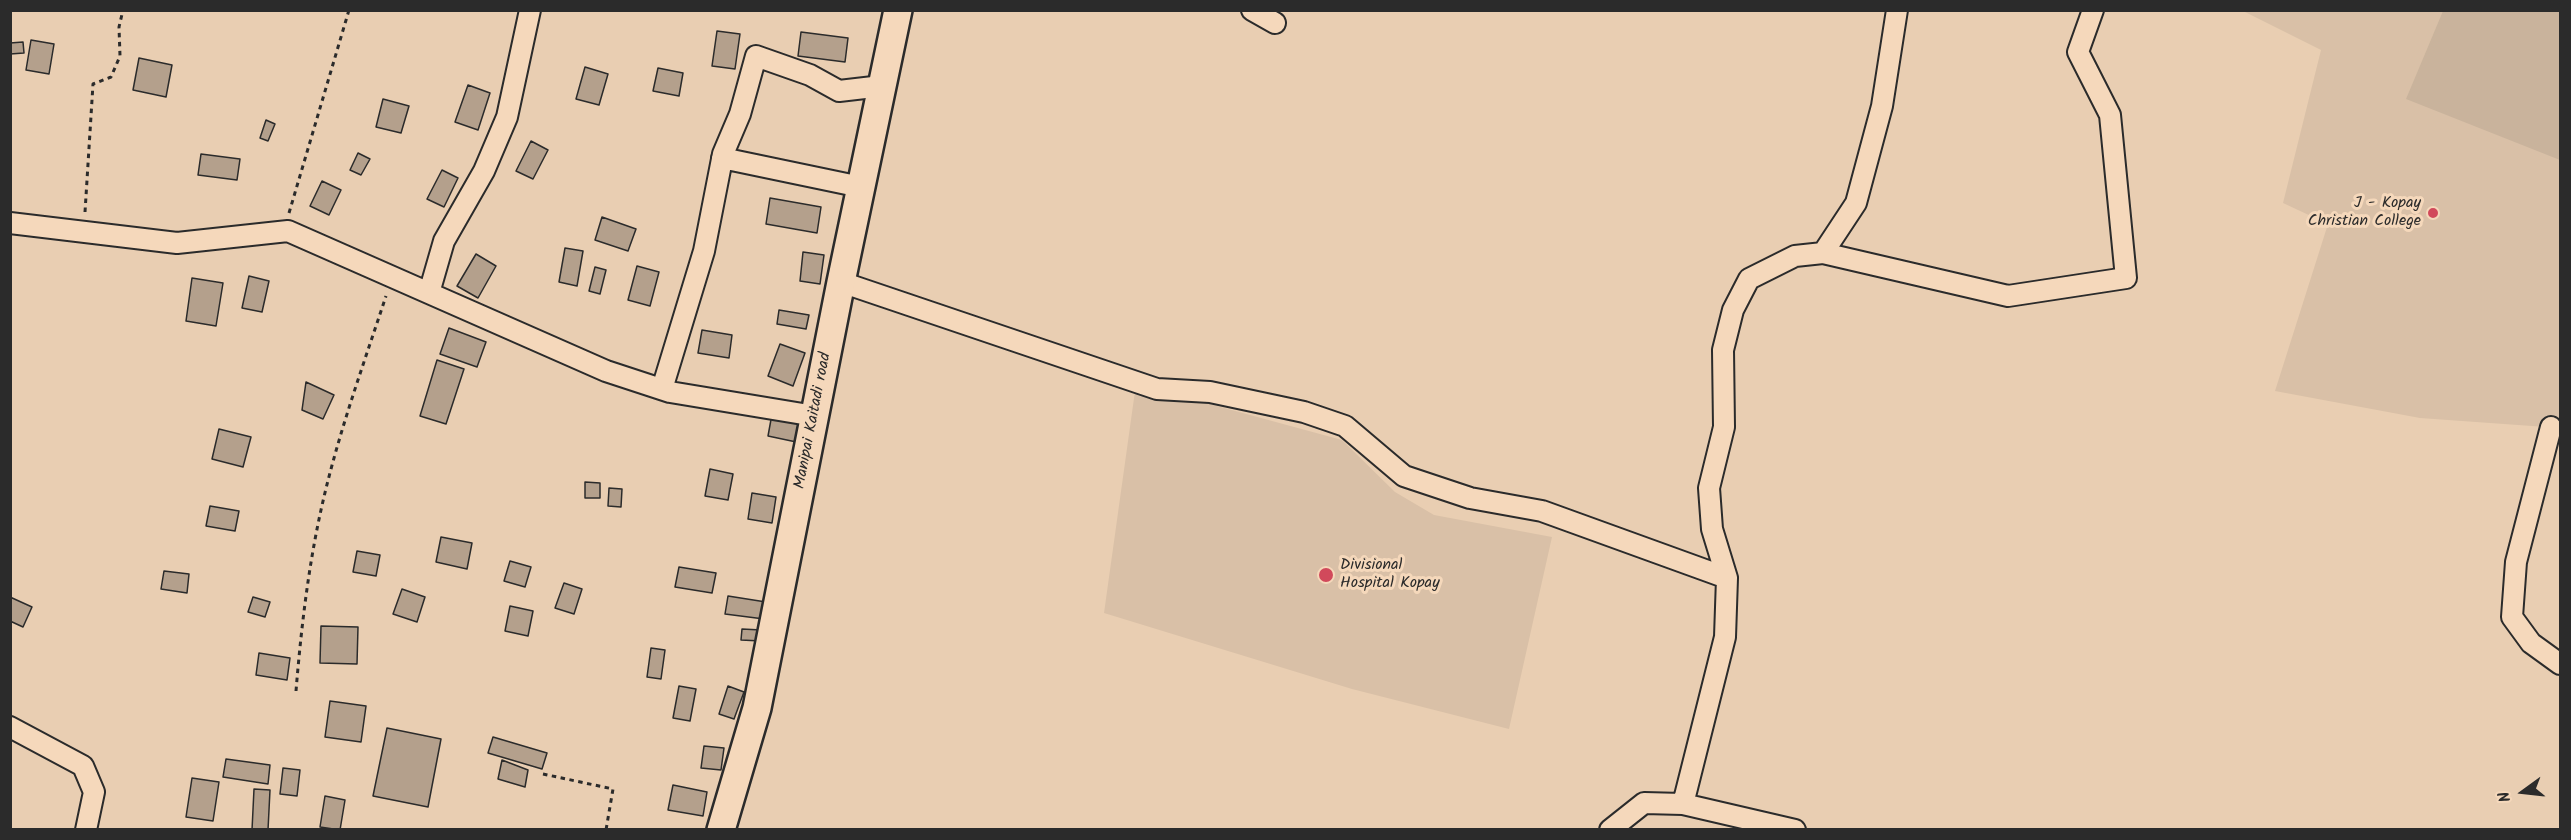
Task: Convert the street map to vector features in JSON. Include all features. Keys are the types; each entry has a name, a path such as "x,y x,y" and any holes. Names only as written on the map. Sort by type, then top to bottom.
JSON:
{"main road":[{"name":"Manipai Kaitadi road","path":"722,830 758,708 841,282 898,10"}],"street":[{"path":"429,293 444,241 484,171 507,117 530,10"},
{"path":"1252,10 1275,23"},
{"path":"1823,253 1857,203 1882,106 1897,10"},
{"path":"1683,804 1725,637 1727,578 1712,529 1709,488 1724,427 1723,350 1733,310 1749,279 1795,256 1823,253 2008,296 2126,278 2109,115 2078,52 2094,10"},
{"path":"662,389 704,251 722,158 740,114 756,57 810,75 839,91 882,86"},
{"path":"722,158 861,187"},
{"path":"10,224 177,243 288,231 606,371 662,389 815,416"},
{"path":"841,282 1157,389 1210,392 1314,416 1345,426 1404,476 1470,498 1542,511 1727,578"},
{"path":"2550,427 2516,562 2512,616 2531,643 2560,664"},
{"path":"10,727 83,766 94,792 86,830"},
{"path":"1610,830 1644,803 1683,804 1795,830"}],"path":[{"path":"84,232 93,84 111,77 120,56 119,27 123,10"},
{"path":"284,232 348,10"},
{"path":"296,691 301,627 321,510 346,421 392,277"},
{"path":"543,774 613,789 606,830"}],"shaded area":[{"name":"J - Kopay Christian College","path":"2243,11 2560,11 2560,428 2420,418 2275,391 2328,224 2283,203 2321,50"},
{"path":"2443,11 2560,11 2560,160 2406,99"},
{"name":"Divisional Hospital Kopay","path":"1136,384 1342,440 1395,492 1434,515 1552,537 1509,729 1352,689 1104,613"}],"building":[{"path":"717,31 740,34 735,69 712,66"},
{"path":"801,32 848,38 845,62 798,56"},
{"path":"31,40 54,44 49,74 26,70"},
{"path":"23,42 24,53 10,54 10,43"},
{"path":"139,58 172,65 166,97 133,90"},
{"path":"585,67 608,74 599,105 576,99"},
{"path":"658,68 683,73 679,96 653,91"},
{"path":"468,85 490,93 478,130 455,122"},
{"path":"383,99 409,106 401,133 376,127"},
{"path":"266,120 275,124 268,141 260,138"},
{"path":"531,141 548,150 533,179 516,171"},
{"path":"358,153 370,159 361,175 350,170"},
{"path":"201,154 240,159 237,180 198,175"},
{"path":"442,170 458,178 444,207 427,199"},
{"path":"322,181 341,190 329,215 310,206"},
{"path":"770,198 821,207 817,233 766,224"},
{"path":"602,217 636,229 628,251 595,240"},
{"path":"565,248 583,251 577,286 559,282"},
{"path":"803,252 824,255 820,284 800,281"},
{"path":"476,254 496,266 478,298 457,286"},
{"path":"637,266 659,272 650,306 628,300"},
{"path":"595,267 606,270 600,294 589,291"},
{"path":"249,276 269,281 262,312 242,308"},
{"path":"192,278 223,283 216,326 186,321"},
{"path":"779,310 809,315 806,329 777,324"},
{"path":"449,328 486,342 477,367 440,354"},
{"path":"702,330 732,335 729,358 698,353"},
{"path":"780,344 805,353 793,386 768,376"},
{"path":"437,360 464,369 446,424 420,416"},
{"path":"306,382 334,395 323,419 302,410"},
{"path":"772,414 805,420 801,443 768,436"},
{"path":"219,429 251,437 243,467 212,459"},
{"path":"710,469 733,474 728,500 705,496"},
{"path":"585,482 600,483 600,498 585,498"},
{"path":"609,488 622,489 621,507 608,506"},
{"path":"752,493 776,497 772,523 748,519"},
{"path":"210,506 239,511 235,531 206,526"},
{"path":"441,537 472,543 467,569 436,562"},
{"path":"357,551 380,555 376,576 353,572"},
{"path":"510,561 531,567 525,587 504,581"},
{"path":"679,567 716,573 712,593 675,587"},
{"path":"164,571 189,574 187,593 161,589"},
{"path":"564,583 582,589 574,614 555,608"},
{"path":"402,589 425,597 417,622 393,614"},
{"path":"728,596 766,602 764,619 725,614"},
{"path":"10,597 32,607 23,627 10,621"},
{"path":"253,597 270,602 265,617 248,612"},
{"path":"510,606 533,611 528,636 505,631"},
{"path":"321,626 358,627 357,664 320,663"},
{"path":"742,629 761,630 761,641 741,640"},
{"path":"651,648 665,650 661,679 647,677"},
{"path":"259,653 290,658 287,680 256,675"},
{"path":"679,686 696,689 690,721 673,718"},
{"path":"728,686 744,692 734,719 719,714"},
{"path":"330,701 366,706 361,742 325,737"},
{"path":"387,728 441,739 428,807 373,796"},
{"path":"493,737 547,753 542,769 488,753"},
{"path":"704,746 724,748 721,770 701,768"},
{"path":"226,759 270,765 268,784 223,777"},
{"path":"502,760 528,770 525,787 498,779"},
{"path":"283,768 300,770 297,796 280,794"},
{"path":"192,778 219,782 213,821 186,817"},
{"path":"673,785 707,792 703,816 668,810"},
{"path":"254,789 270,790 268,830 252,830"},
{"path":"325,796 345,800 340,830 320,827"}],"place":[{"name":"J - Kopay Christian College","path":"2433,213"},
{"name":"Divisional Hospital Kopay","path":"1326,575"}]}
